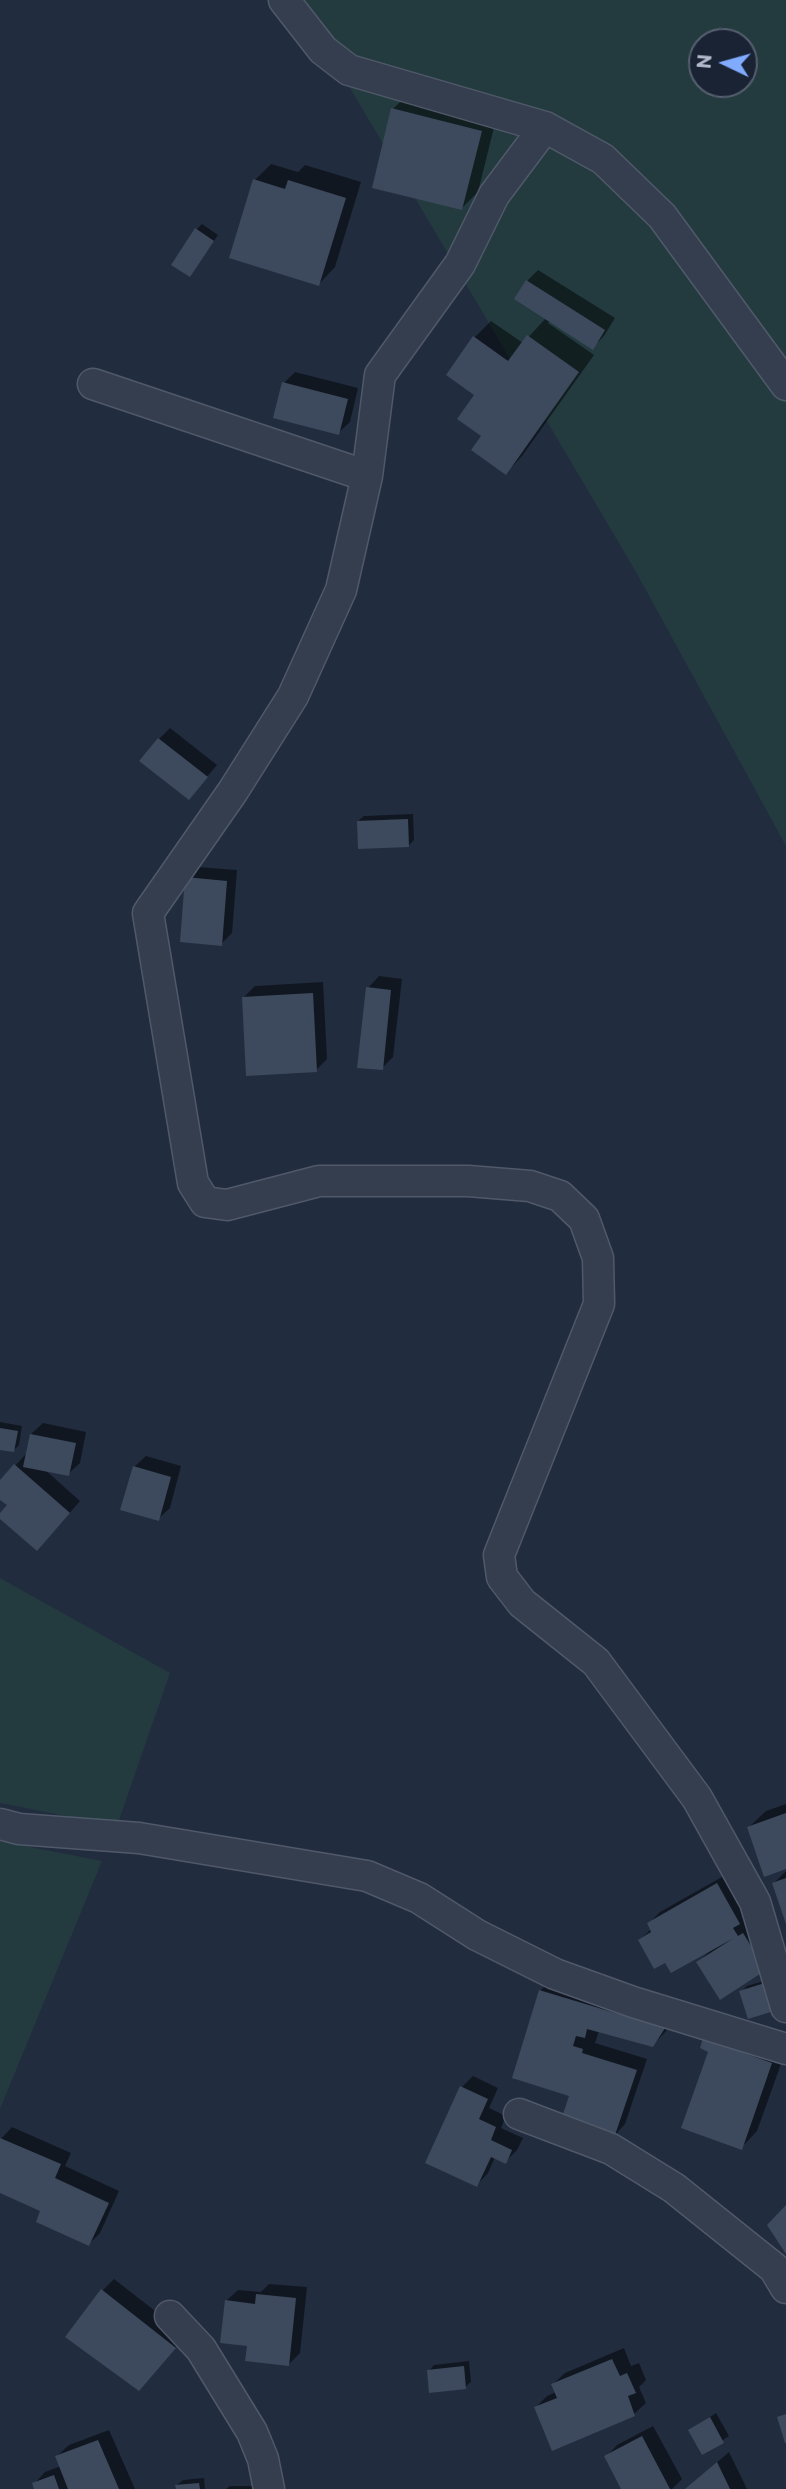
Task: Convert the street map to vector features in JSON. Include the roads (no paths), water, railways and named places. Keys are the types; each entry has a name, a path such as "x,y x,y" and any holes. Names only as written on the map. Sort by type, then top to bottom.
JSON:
{"street":[{"path":"284,0 323,50 349,70 545,127 603,159 662,216 786,385"},
{"path":"545,127 494,195 460,264 380,375 368,476 341,590 293,696 233,791 148,912 193,1183 205,1202 227,1205 319,1181 468,1181 530,1186 560,1196 584,1219 598,1258 598,1304 499,1555 502,1577 522,1603 596,1662 697,1798 755,1902 786,2007"},
{"path":"93,384 368,476"},
{"path":"0,1824 19,1829 139,1838 367,1876 419,1898 477,1936 555,1974 633,2002 786,2049"},
{"path":"519,2114 611,2149 674,2188 774,2268 786,2288"},
{"path":"170,2316 201,2349 252,2432 263,2459 269,2489"}]}
